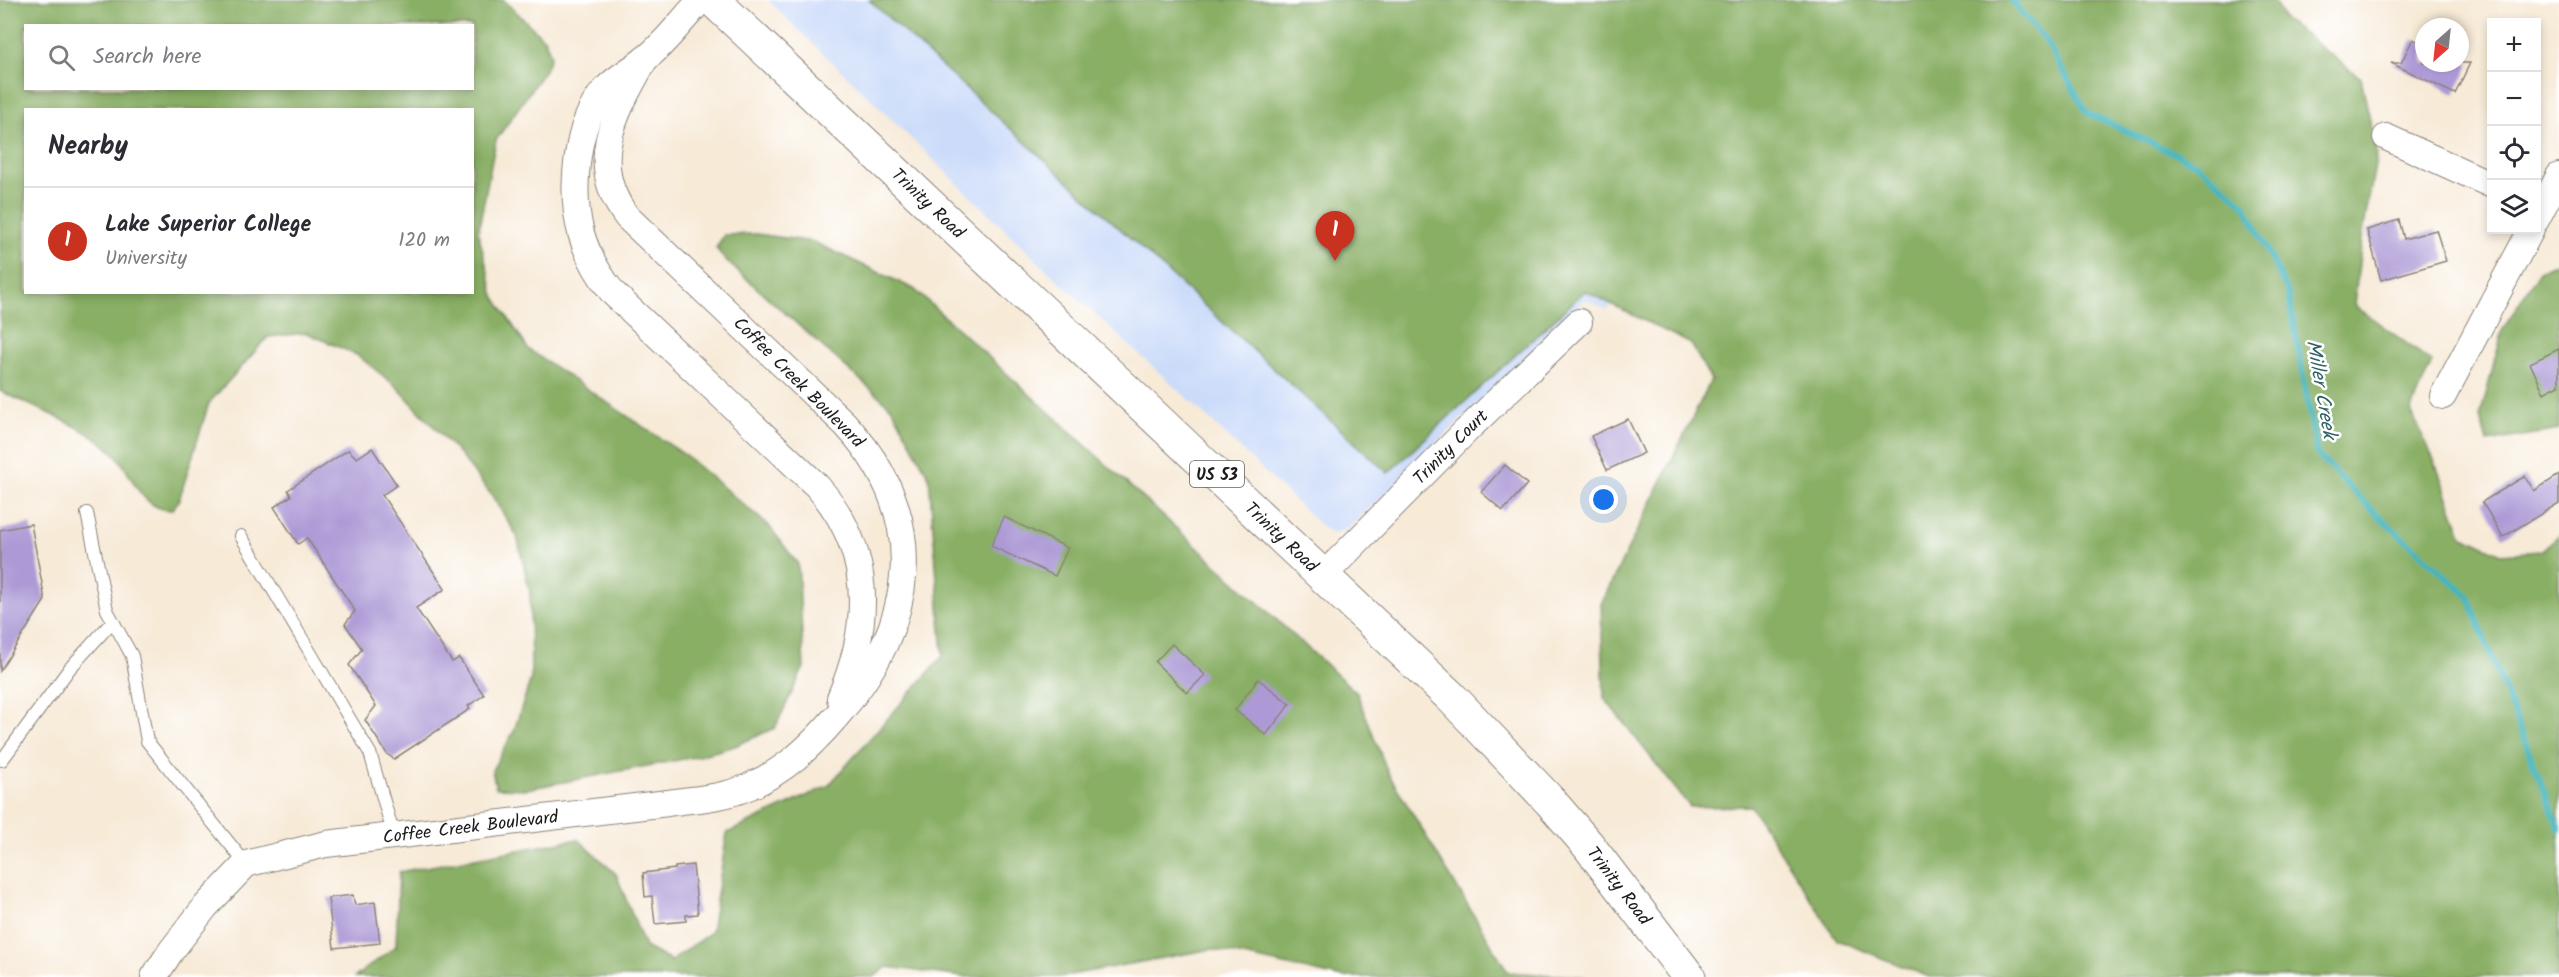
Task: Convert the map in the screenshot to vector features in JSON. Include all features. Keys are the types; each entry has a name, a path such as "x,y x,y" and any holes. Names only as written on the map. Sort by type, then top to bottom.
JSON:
{"highway":[{"name":"Trinity Road","path":"713,0 1324,574 1451,697 1550,801 1625,892 1689,977"}],"street":[{"name":"Coffee Creek Boulevard","path":"701,0 645,59 603,92 588,119 576,171 576,199 581,234 598,272 613,293 817,486 842,522 862,586 862,620 853,666 836,708 822,733"},
{"name":"Coffee Creek Boulevard","path":"246,864 326,844 719,796 746,788 799,757 822,733 868,676 879,656 895,619 903,585 903,537 888,485 863,443 620,207 607,177 607,144 619,107 645,59"},
{"path":"2386,137 2487,183"},
{"path":"2541,216 2559,176"},
{"path":"2444,396 2531,234"},
{"name":"Trinity Court","path":"1324,574 1466,431 1579,322"},
{"path":"154,977 206,906 246,864"}],"lane":[{"path":"87,513 107,610 132,656 147,741 246,864"},
{"path":"241,536 370,753 394,836"},
{"path":"2,760 70,668 113,621"}],"shaded area":[{"path":"768,0 1769,0 1608,310 1585,299 1348,529 1334,534 1322,527 1187,398 1051,274"}],"green space":[{"path":"0,0 504,0 545,40 551,56 545,70 496,140 478,232 494,296 528,349 685,455 769,526 798,564 804,667 775,728 735,746 699,756 527,789 496,788 492,770 514,731 531,678 530,593 517,536 493,497 459,454 397,387 357,355 307,333 268,337 209,403 179,500 172,510 151,504 137,488 120,460 102,443 75,426 0,391"},
{"path":"869,0 2274,0 2284,19 2361,78 2377,154 2362,238 2354,305 2432,362 2411,411 2434,460 2462,535 2501,554 2541,551 2559,535 2559,977 1929,977 1837,940 1751,806 1690,807 1604,698 1601,604 1711,380 1691,344 1585,291 1388,473"},
{"path":"757,234 814,242 914,289 1357,693 1388,773 1508,972 1585,977 1339,977 1212,949 1059,977 963,977 887,967 874,977 355,977 396,946 399,872 578,839 616,874 645,947 671,961 711,932 727,833 828,786 943,656 929,477 892,408 724,259 716,248 724,235"},
{"path":"2559,262 2559,430 2487,442 2480,417 2503,329 2539,271"}],"building":[{"path":"2413,39 2415,40 2415,72 2466,72 2455,94 2391,63 2401,63"},
{"path":"2399,220 2404,239 2436,230 2446,261 2381,280 2367,230"},
{"path":"2559,349 2559,385 2544,393 2530,363"},
{"path":"1628,419 1644,453 1607,470 1591,436"},
{"path":"372,448 397,485 382,495 445,589 416,608 452,662 459,658 484,695 468,706 470,709 394,759 387,754 365,720 376,706 349,665 362,649 345,624 355,611 307,538 298,544 274,507 291,496 288,490 348,450 357,458"},
{"path":"1505,465 1527,484 1503,511 1481,492"},
{"path":"2559,475 2559,503 2503,537 2482,502 2525,476 2534,491"},
{"path":"1004,517 1068,548 1055,576 991,546"},
{"path":"31,524 45,600 0,671 0,530"},
{"path":"1172,644 1205,675 1187,693 1155,662"},
{"path":"1258,679 1290,704 1266,735 1235,710"},
{"path":"693,865 698,914 686,915 686,921 655,924 652,896 645,897 643,873"},
{"path":"353,895 355,905 375,902 380,943 334,948 328,898"}],"waterway":[{"name":"Miller Creek","path":"2011,0 2046,41 2087,113 2197,164 2245,205 2288,292 2317,454 2371,509 2468,596 2559,829"}],"place":[{"name":"Lake Superior College","path":"1335,261"}]}
